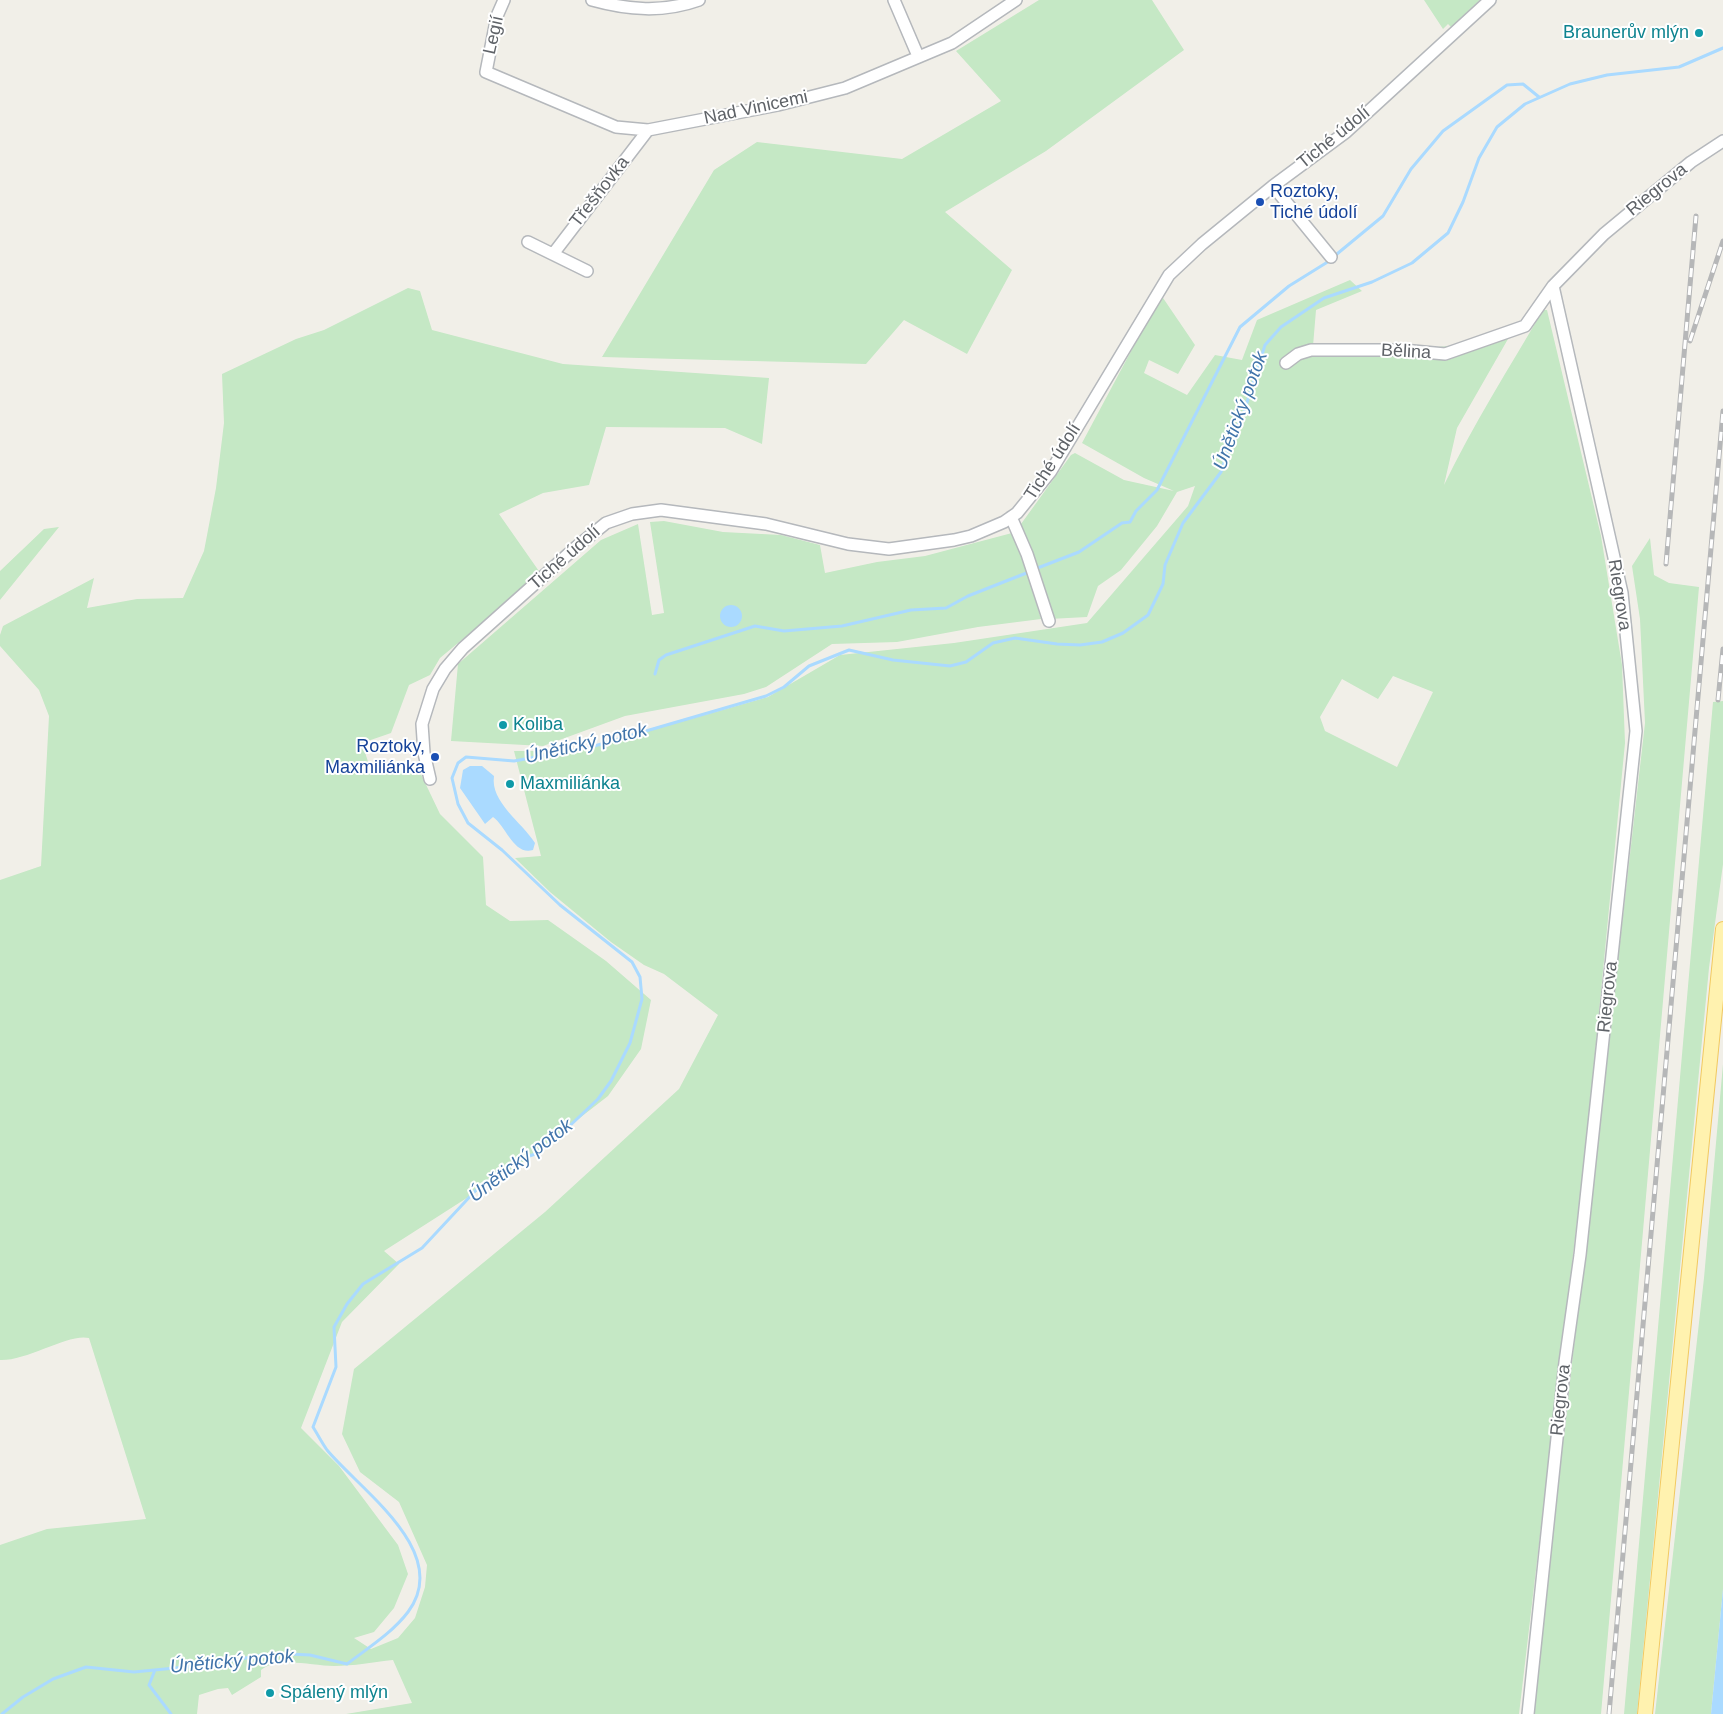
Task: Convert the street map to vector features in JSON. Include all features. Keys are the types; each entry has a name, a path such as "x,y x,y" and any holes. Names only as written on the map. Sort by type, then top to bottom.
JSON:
{"main road":[{"path":"1645,1714 1723,929"}],"street":[{"name":"Legií","path":"486,72 497,16 504,0"},
{"path":"592,0 619,8 652,10 700,0"},
{"path":"894,0 918,56"},
{"name":"Nad Vinicemi","path":"486,72 616,127 648,130 778,105 845,88 952,43 1016,0"},
{"name":"Tiché údolí","path":"430,779 424,753 422,724 433,689 445,669 463,648 575,548 606,523 632,514 661,510 766,524 848,544 889,549 971,536 1010,517 1029,500 1051,471 1169,275 1202,244 1273,186 1346,132 1490,0"},
{"name":"Třešňovka","path":"553,254 648,130"},
{"name":"Riegrova","path":"1524,326 1553,286 1604,234 1691,162 1723,141"},
{"path":"1273,186 1331,257"},
{"path":"528,242 587,271"},
{"name":"Riegrova","path":"1528,1714 1565,1362 1580,1255 1636,731 1622,593 1553,286"},
{"name":"Bělina","path":"1286,363 1298,354 1311,350 1403,350 1445,354 1524,326"},
{"path":"1010,517 1027,554 1049,621"}],"green space":[{"path":"1039,0 1152,0 1184,50 1046,151 945,212 1012,270 967,354 904,320 866,364 602,357 714,170 757,142 902,159 1001,101 956,51"},
{"path":"1424,0 1480,0 1451,27 1448,24 1443,29"},
{"path":"1350,280 1362,291 1316,310 1313,346 1324,357 1482,343 1512,332 1457,428 1444,485 1504,375 1543,310 1547,310 1601,536 1622,665 1625,743 1587,1136 1519,1714 346,1714 412,1703 393,1660 341,1666 277,1663 261,1670 261,1677 232,1695 228,1688 199,1695 197,1714 0,1714 0,1545 47,1529 146,1519 89,1338 70,1339 22,1356 0,1360 0,880 41,866 49,716 39,690 0,646 0,635 3,626 94,578 87,608 137,599 183,598 204,551 216,488 224,423 222,374 296,339 324,330 408,288 420,291 432,330 563,364 769,378 762,444 725,428 606,427 589,485 543,493 499,514 541,574 440,658 430,675 409,685 391,733 362,743 372,774 419,770 440,814 483,857 486,905 510,921 548,920 606,961 651,1000 641,1049 608,1096 523,1162 384,1251 399,1264 342,1322 301,1428 339,1466 398,1545 408,1574 394,1608 374,1632 354,1638 371,1649 398,1638 415,1618 425,1587 427,1565 399,1502 360,1472 342,1434 354,1369 545,1212 679,1089 718,1015 664,974 644,965 611,942 550,892 515,858 541,856 514,751 578,751 768,697 840,655 954,643 1087,623 1188,506 1195,486 1177,492 1157,526 1121,570 1098,586 1087,617 1049,619 1021,524 1071,455 1075,453 1124,480 1174,491 1144,478 1082,443 1161,295 1195,345 1178,374 1149,360 1144,373 1187,395 1215,355 1242,360 1257,320","holes":["1393,676 1433,692 1397,767 1325,731 1320,717 1342,679 1378,699"]},
{"path":"664,521 723,532 781,535 820,545 825,573 877,562 925,556 1012,533 1021,552 1041,619 978,627 897,642 832,644 766,687 744,694 625,716 543,746 451,741 458,664 601,540 638,524 652,615 664,613 650,522"},
{"path":"59,527 0,600 0,571 44,529"},
{"path":"1650,538 1654,575 1669,583 1699,587 1601,1714 1532,1714 1645,723 1640,619 1632,566"},
{"path":"1723,701 1723,864 1709,968 1637,1714 1624,1714 1713,702"},
{"path":"1723,1064 1723,1589 1711,1714 1655,1714 1704,1278"}],"water":[{"path":"727,605 735,605 742,612 742,620 735,627 727,627 720,620 720,612"},
{"path":"470,766 482,766 494,776 497,794 508,811 535,843 533,850 526,851 515,845 493,817 485,824 460,788 463,770"},
{"path":"1723,1589 1723,1714 1711,1714"}],"waterway":[{"name":"Únětický potok","path":"2,1714 23,1697 53,1679 86,1667 134,1672 206,1665 262,1655 289,1654 310,1655 347,1664 387,1633 408,1612 419,1589 419,1567 411,1545 397,1524 379,1503 327,1450 313,1427 336,1367 334,1327 347,1304 363,1284 422,1248 477,1189 521,1159 535,1154 559,1136 598,1099 611,1081 630,1043 642,999 640,977 632,962 560,905 502,850 468,823 458,804 452,778 458,763 466,757 514,761 591,747 766,696 784,687 809,666 849,650 893,660 950,666 966,662 993,643 1015,638 1080,645 1102,642 1123,633 1148,615 1163,584 1165,565 1183,523 1221,472 1231,440 1243,415 1265,345 1281,327 1324,298 1372,282 1412,263 1448,233 1463,202 1479,158 1497,127 1525,104 1570,84 1607,75 1679,67 1723,48"},
{"path":"1035,569 1079,552 1122,523 1130,522 1136,511 1157,490 1240,327 1289,286 1326,263 1383,216 1411,169 1443,131 1507,85 1523,84 1539,97"},
{"path":"655,674 659,660 666,655 755,626 784,631 842,626 911,610 946,608 968,596 1029,572"},
{"path":"155,1670 149,1685 171,1714"}],"railway":[{"path":"1666,564 1696,216"},
{"path":"1690,341 1723,241"},
{"path":"1609,1714 1723,411"},
{"path":"1718,700 1723,649"}],"place":[{"name":"Braunerův mlýn","path":"1699,33"},
{"name":"Roztoky, Tiché údolí","path":"1260,202"},
{"name":"Koliba","path":"503,725"},
{"name":"Roztoky, Maxmiliánka","path":"435,757"},
{"name":"Maxmiliánka","path":"510,784"},
{"name":"Spálený mlýn","path":"270,1693"}]}
